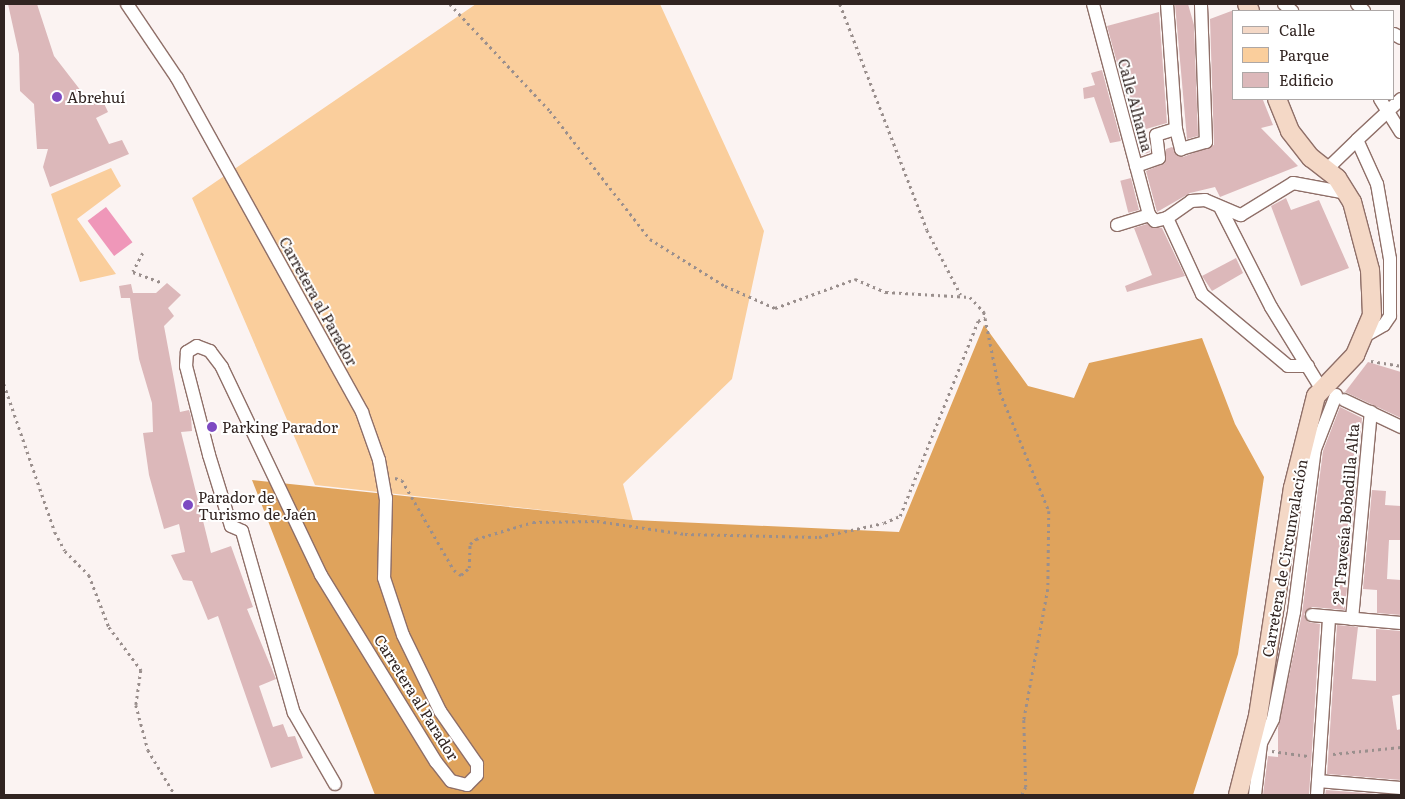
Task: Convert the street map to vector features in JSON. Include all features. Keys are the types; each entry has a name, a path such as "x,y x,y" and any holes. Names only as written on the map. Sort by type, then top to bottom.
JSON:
{"main road":[{"name":"Carretera de Circunvalación","path":"1238,795 1258,716 1293,488 1316,396 1334,395 1355,355 1372,315 1370,270 1362,229 1337,178 1325,171 1290,131 1277,100"}],"street":[{"name":"Carretera al Parador","path":"127,4 177,78 362,412 382,474 386,498 384,578 403,635 440,711 477,764 477,775 467,785 452,781 436,762 321,575 216,357 201,346 187,352 187,374 209,455 231,526 242,532 294,713 335,784"},
{"name":"Calle Alhama","path":"1093,4 1149,214"},
{"path":"1166,4 1176,129 1181,149 1206,142 1201,4"},
{"path":"1325,171 1401,99"},
{"path":"1381,100 1390,109 1401,132"},
{"path":"1136,166 1159,158 1156,135 1176,129"},
{"path":"1357,140 1377,184 1390,259 1390,316 1384,325 1363,337"},
{"path":"1117,225 1149,214 1155,221 1167,218 1191,202 1220,207 1241,215 1293,183 1346,193"},
{"path":"1220,207 1271,307 1308,366 1334,395 1401,427"},
{"path":"1167,218 1202,294 1288,366 1308,366"},
{"path":"1255,795 1261,743 1273,719 1294,612 1315,449 1334,395"},
{"name":"2ª Travesía Bobadilla Alta","path":"1352,618 1371,412"},
{"path":"1312,615 1401,623"},
{"name":"2ª Travesía Bobadilla Alta","path":"1317,795 1329,618"},
{"path":"1318,782 1401,788"}],"path":[{"path":"450,4 550,111 650,239 725,286 775,308 855,279 886,292 970,297 985,318 1000,392 1049,511 1048,588 1024,720 1026,787 1022,795"},
{"path":"840,4 927,230 960,296"},
{"path":"143,253 133,272 161,282"},
{"path":"382,474 402,480 454,570 461,575 468,568 470,544 533,522 598,521 685,534 819,537 884,523 900,516 978,321 985,318"},
{"path":"1355,355 1401,366"},
{"path":"4,384 55,532 65,551 89,575 109,628 141,670 136,705 148,750 175,795"}],"green space":[{"path":"476,4 660,4 764,231 732,379 623,484 633,520 315,485 192,198"},
{"path":"111,168 121,186 77,219 116,274 80,282 51,194"}],"shaded area":[{"path":"106,207 132,242 114,256 88,221"},
{"path":"984,325 1028,386 1074,398 1089,363 1202,338 1235,424 1264,477 1238,654 1193,795 375,795 252,480 633,520 899,532"}],"building":[{"name":"Abrehuí","path":"8,4 37,4 54,56 88,100 100,95 108,112 96,118 109,144 122,140 129,154 50,187 43,167 48,149 37,149 34,104 20,91 19,54"},
{"path":"1175,4 1188,4 1194,25 1198,136 1187,139"},
{"path":"1232,11 1232,100 1263,100 1273,125 1261,128 1298,166 1220,197 1215,187 1190,193 1157,212 1146,171 1165,163 1166,149 1172,147 1183,157 1214,145 1210,19"},
{"path":"1159,12 1167,123 1146,129 1150,152 1142,155 1107,26"},
{"path":"1102,70 1121,141 1110,143 1094,97 1084,99 1083,88 1095,85 1091,73"},
{"path":"1131,178 1139,210 1128,213 1120,181"},
{"path":"1286,198 1291,210 1319,200 1349,268 1301,286 1271,206"},
{"path":"1147,224 1162,228 1185,276 1127,292 1125,286 1152,275 1134,228"},
{"path":"1236,258 1243,273 1212,291 1202,276"},
{"name":"Parador de Turismo de Jaén","path":"167,283 181,295 168,308 174,316 164,326 180,412 189,410 191,417 192,431 181,432 211,553 231,546 253,607 247,609 276,679 259,686 273,727 283,724 288,737 295,736 303,758 271,768 218,616 208,620 192,581 183,580 171,555 185,552 179,524 164,529 149,475 143,433 153,432 152,403 139,359 130,298 121,298 119,286 131,284 133,293 156,293"},
{"path":"1368,362 1401,372 1401,418 1345,392"},
{"path":"1340,407 1362,418 1345,610 1312,607 1304,614 1308,622 1320,624 1309,795 1263,795 1268,756 1278,757 1278,728 1302,614 1323,451"},
{"path":"1372,490 1386,491 1385,505 1401,506 1401,540 1389,540 1387,579 1401,580 1401,615 1377,613 1377,590 1363,589"},
{"path":"1337,625 1358,627 1352,679 1376,681 1376,629 1401,631 1401,694 1392,696 1397,730 1401,729 1401,780 1327,774"},
{"path":"1326,790 1390,795 1325,795"}],"place":[{"name":"Abrehuí","path":"57,97"},
{"name":"Parking Parador","path":"212,427"},
{"name":"Parador de Turismo de Jaén","path":"188,505"}]}
